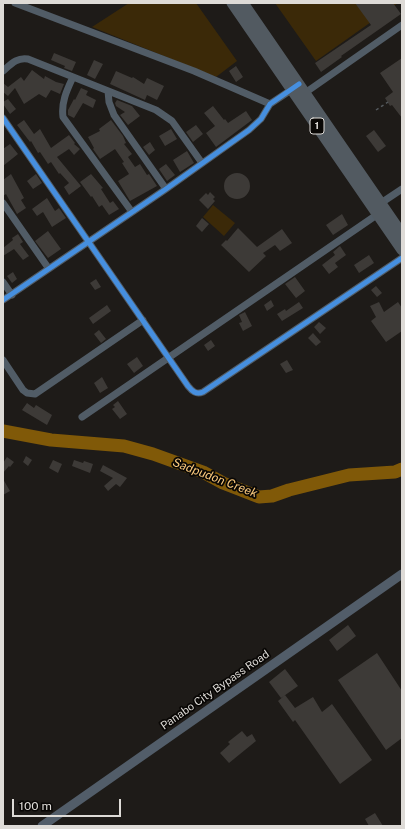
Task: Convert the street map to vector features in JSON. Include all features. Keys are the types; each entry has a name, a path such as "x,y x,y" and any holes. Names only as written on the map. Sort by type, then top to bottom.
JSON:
{"highway":[{"name":"1","path":"232,3 298,91"},
{"name":"1","path":"243,3 298,91 339,151 402,250"},
{"name":"1","path":"339,151 381,203 402,234"}],"main road":[{"name":"Panabo City Bypass Road","path":"42,826 402,574"}],"street":[{"path":"15,3 194,71 270,104"},
{"path":"3,300 166,189 256,124 261,119 270,104 298,91 402,26"},
{"path":"3,71 17,60 22,58 28,59 156,110 172,122 202,163"},
{"path":"73,77 63,100 63,117 132,212"},
{"path":"108,91 109,102 114,115 166,189"},
{"path":"3,118 168,358 188,386 195,393 199,394 402,258"},
{"path":"381,203 402,189"},
{"path":"3,203 49,269"},
{"path":"82,417 378,214"},
{"path":"3,282 12,294"},
{"path":"3,360 23,390 27,393 35,394 143,320"}],"path":[{"path":"376,110 388,102"}],"shaded area":[{"path":"129,3 196,3 237,61 216,77 92,27"},
{"path":"275,3 398,3 316,61"},
{"path":"213,205 235,223 224,236 203,217"}],"building":[{"path":"355,3 393,3 401,14 341,56 342,57 321,72 315,63 371,25"},
{"path":"54,53 76,62 72,71 51,60"},
{"path":"402,58 402,118 392,105 390,106 385,98 393,92 380,73"},
{"path":"94,60 103,64 95,79 87,75"},
{"path":"236,66 243,77 236,82 229,71"},
{"path":"32,70 44,79 45,76 56,82 64,84 60,94 51,90 46,98 39,94 24,104 15,88 8,96 3,92 3,83 8,87 21,77 24,81"},
{"path":"116,71 132,78 133,77 144,84 147,78 164,86 157,100 147,95 145,100 110,84"},
{"path":"81,88 88,91 86,95 96,100 93,108 83,103 74,118 68,115 68,110"},
{"path":"8,99 16,109 10,114 3,104 3,102"},
{"path":"117,100 132,106 140,116 128,125 120,115 125,112 116,106 115,103"},
{"path":"213,106 228,123 246,111 252,120 216,147 206,133 215,126 204,113"},
{"path":"24,120 34,134 40,129 51,148 69,135 75,143 74,144 80,149 74,155 69,149 57,157 81,186 69,195 64,187 69,183 60,173 59,174 51,162 48,164 40,152 38,153 31,141 30,142 17,125"},
{"path":"111,120 123,136 126,143 124,144 132,154 128,157 135,167 140,164 157,186 130,201 118,181 129,174 122,163 124,162 115,149 100,159 93,149 94,148 88,137 100,131 99,129"},
{"path":"196,125 203,134 193,142 186,132"},
{"path":"171,129 177,139 165,146 159,136"},
{"path":"374,130 386,146 378,152 366,136"},
{"path":"150,142 155,150 149,155 143,147"},
{"path":"10,144 18,154 3,166 3,149"},
{"path":"187,151 194,163 180,172 173,160"},
{"path":"166,164 175,175 167,181 159,169"},
{"path":"237,173 246,177 250,186 246,195 237,199 228,195 224,186 228,177"},
{"path":"11,174 24,198 21,200 26,208 17,214 6,194 3,196 3,180"},
{"path":"36,174 42,183 33,189 27,181"},
{"path":"91,174 103,188 101,189 110,203 113,201 119,209 109,215 102,205 99,207 92,196 91,197 80,182"},
{"path":"210,192 215,197 213,199 215,201 208,209 199,200 206,193 208,195"},
{"path":"47,198 55,211 59,208 66,218 52,227 43,212 37,216 32,209"},
{"path":"342,214 348,225 333,235 326,225"},
{"path":"202,218 209,224 202,232 196,226"},
{"path":"238,228 257,247 282,229 292,243 280,251 275,245 263,253 266,256 249,272 221,245 226,240 227,241"},
{"path":"48,231 61,249 48,258 35,241"},
{"path":"18,234 23,242 20,244 29,256 23,260 14,249 3,256 3,248"},
{"path":"340,246 346,255 335,263 338,267 329,274 322,265 335,255 333,252"},
{"path":"369,255 374,263 359,273 354,265"},
{"path":"13,272 17,279 12,283 7,276"},
{"path":"295,277 305,291 296,298 285,284"},
{"path":"96,279 101,287 95,290 90,283"},
{"path":"376,286 382,293 377,297 371,290"},
{"path":"271,300 274,306 267,311 264,305"},
{"path":"299,302 303,308 282,321 277,314 285,309 286,311"},
{"path":"379,302 384,312 398,302 402,308 402,331 386,342 371,321 376,317 370,306"},
{"path":"107,305 111,311 93,324 89,318"},
{"path":"245,312 252,326 243,331 239,323 242,322 239,315"},
{"path":"319,322 326,328 320,334 314,327"},
{"path":"99,330 106,339 101,343 94,334"},
{"path":"313,333 321,342 316,346 308,338"},
{"path":"211,340 215,346 208,351 204,345"},
{"path":"137,357 143,366 134,373 127,364"},
{"path":"287,360 293,370 286,373 280,364"},
{"path":"102,377 108,388 100,393 94,383"},
{"path":"118,401 127,414 120,419 112,409 115,407 113,405"},
{"path":"27,403 34,408 36,405 52,415 47,425 22,410"},
{"path":"26,456 32,460 28,466 23,462"},
{"path":"7,457 14,462 3,473 3,463"},
{"path":"53,460 62,464 58,473 49,468"},
{"path":"74,460 93,464 90,473 72,466"},
{"path":"103,465 127,478 120,487 116,484 108,491 104,486 113,478 100,471"},
{"path":"3,479 10,491 3,495"},
{"path":"348,625 356,636 337,651 329,640"},
{"path":"377,653 402,691 402,738 386,750 338,680"},
{"path":"285,669 298,686 281,698 269,682"},
{"path":"285,695 295,708 313,697 322,712 332,704 372,760 340,784 295,720 293,722 278,701"},
{"path":"242,731 247,737 252,734 256,741 229,763 220,753 230,744 228,742"},
{"path":"375,813 383,826 369,826 365,819"}],"waterway":[{"name":"Sadpudon Creek","path":"3,431 51,440 124,446 153,454 203,472 223,483 259,497 272,496 289,490 349,475 395,472 402,469"}],"cycle path":[{"path":"3,300 166,189 249,130 261,119 270,104 299,84"},
{"path":"3,118 188,386 196,393 203,392 402,258"}]}
